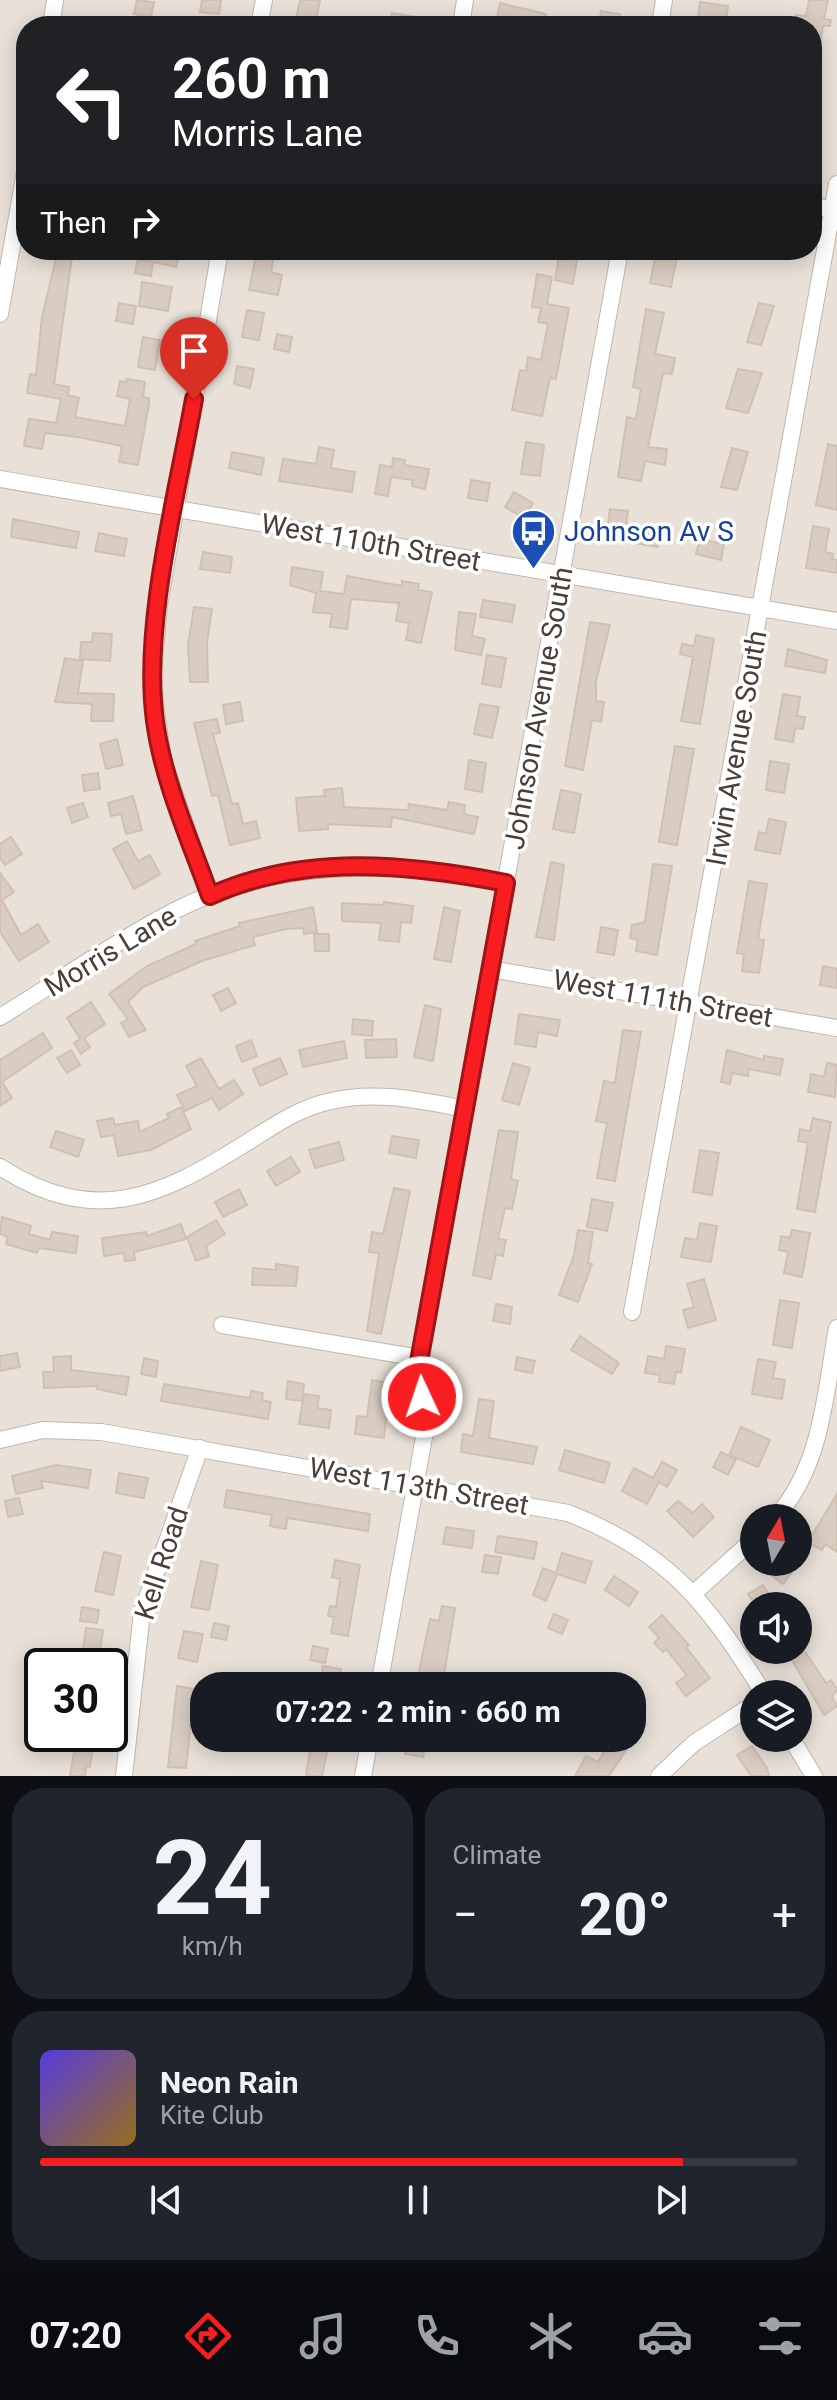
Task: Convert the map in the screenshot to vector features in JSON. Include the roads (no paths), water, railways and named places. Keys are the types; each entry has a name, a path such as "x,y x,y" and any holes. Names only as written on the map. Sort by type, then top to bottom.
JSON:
{"street":[{"name":"Irwin Avenue South","path":"632,1312 835,210 837,184"},
{"path":"0,314 16,223"},
{"path":"210,896 171,785 155,722 153,644 218,260"},
{"name":"Johnson Avenue South","path":"382,1672 426,1426 420,1358 618,260"},
{"name":"West 110th Street","path":"0,479 837,621"},
{"name":"Morris Lane","path":"2,1011 132,935 210,896 267,878 362,865 411,867 506,883"},
{"name":"West 111th Street","path":"490,969 837,1028"},
{"path":"0,1167 47,1191 76,1199 106,1201 136,1197 193,1176 296,1113 325,1102 385,1096 465,1109"},
{"path":"222,1325 420,1358"},
{"path":"785,1504 811,1460 837,1328"},
{"name":"West 113th Street","path":"0,1440 43,1430 72,1429 529,1504 593,1523 641,1547 694,1593 725,1632 755,1680"},
{"name":"Kell Road","path":"124,1776 142,1612 200,1448"},
{"path":"694,1593 740,1552"},
{"path":"659,1776 694,1743 740,1713"},
{"path":"363,1776 367,1752"},
{"path":"799,1752 814,1776"}],"place":[{"name":"Johnson Av S","path":"533,570"}]}
